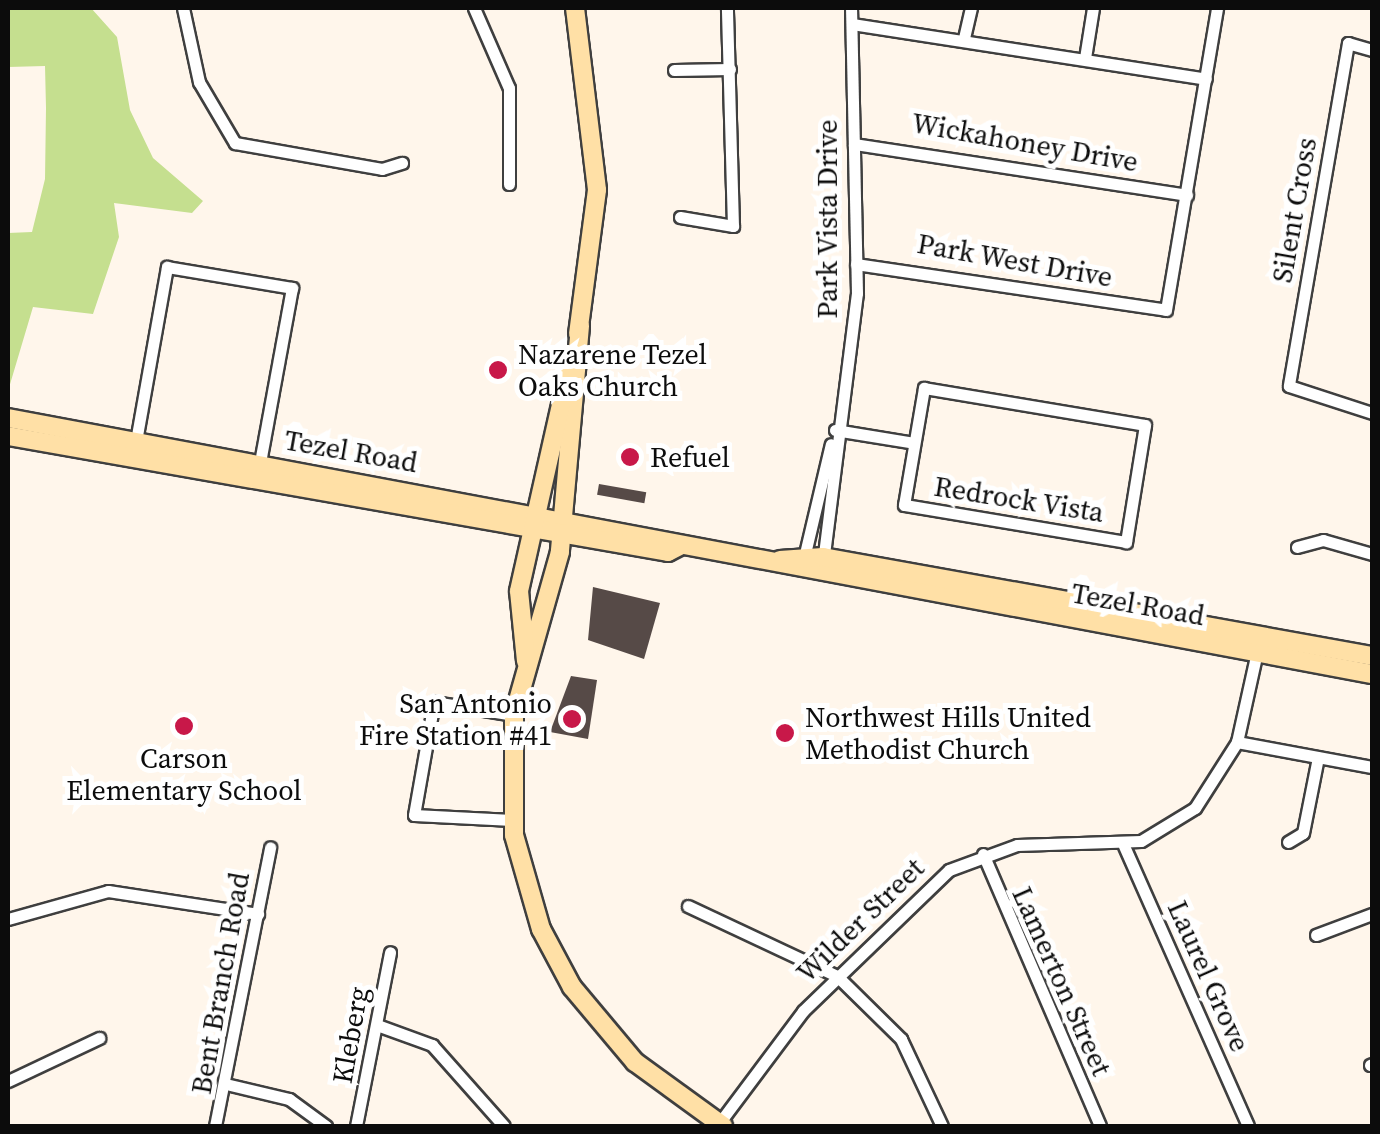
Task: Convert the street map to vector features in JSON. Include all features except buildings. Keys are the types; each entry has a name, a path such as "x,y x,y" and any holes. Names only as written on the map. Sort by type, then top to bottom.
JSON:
{"main road":[{"path":"575,8 597,174 564,527 514,715 512,820 541,929 572,987 635,1062 720,1126"},
{"path":"526,661 519,591 531,521 580,326"},
{"name":"Tezel Road","path":"8,418 260,462 531,521"},
{"name":"Tezel Road","path":"8,436 812,565 1258,644 1372,656"},
{"name":"Tezel Road","path":"1258,644 1372,674"}],"street":[{"path":"183,8 199,82 234,144 382,169 402,163"},
{"path":"474,8 509,88 509,184"},
{"path":"680,217 732,226 728,8"},
{"name":"Park Vista Drive","path":"812,565 836,430 856,264 851,8"},
{"path":"964,38 971,8"},
{"path":"1086,58 1093,8"},
{"path":"1187,195 1217,8"},
{"path":"852,24 964,38 1206,79"},
{"name":"Silent Cross","path":"1372,50 1348,43 1289,386 1372,412"},
{"path":"674,70 730,68"},
{"name":"Wickahoney Drive","path":"854,144 1187,195"},
{"name":"Park West Drive","path":"856,264 1166,310 1187,195"},
{"path":"136,441 167,267 292,288 260,462"},
{"name":"Redrock Vista","path":"924,388 1145,425 1126,542 904,505 914,444 924,388"},
{"path":"836,430 914,444"},
{"name":"Park Vista Drive","path":"812,565 836,430"},
{"path":"1296,547 1324,540 1372,554"},
{"name":"Wilder Street","path":"720,1126 837,976 937,879 982,854 1016,845 1124,846 1195,808 1237,742 1258,644"},
{"path":"512,820 414,815 434,702 514,715"},
{"path":"1237,742 1372,766"},
{"path":"1288,842 1303,833 1318,757"},
{"name":"Laurel Grove","path":"1124,846 1248,1126"},
{"name":"Bent Branch Road","path":"216,1126 230,1085 270,847"},
{"name":"Lamerton Street","path":"982,854 1100,1126"},
{"path":"8,920 108,891 258,914"},
{"path":"688,906 837,976 901,1040 942,1126"},
{"path":"1316,935 1372,914"},
{"name":"Kleberg","path":"356,1126 390,952"},
{"path":"377,1025 432,1045 504,1126"},
{"path":"8,1081 99,1038"},
{"path":"230,1085 289,1098 326,1126"}],"green space":[{"path":"8,8 91,8 117,37 130,110 153,158 203,201 192,213 114,203 119,237 93,314 33,307 8,391 8,233 32,232 45,179 46,108 45,66 8,67"}],"place":[{"name":"Nazarene Tezel Oaks Church","path":"498,370"},
{"name":"Refuel","path":"630,457"},
{"name":"San Antonio Fire Station #41","path":"572,719"},
{"name":"Carson Elementary School","path":"184,726"},
{"name":"Northwest Hills United Methodist Church","path":"785,733"}]}
